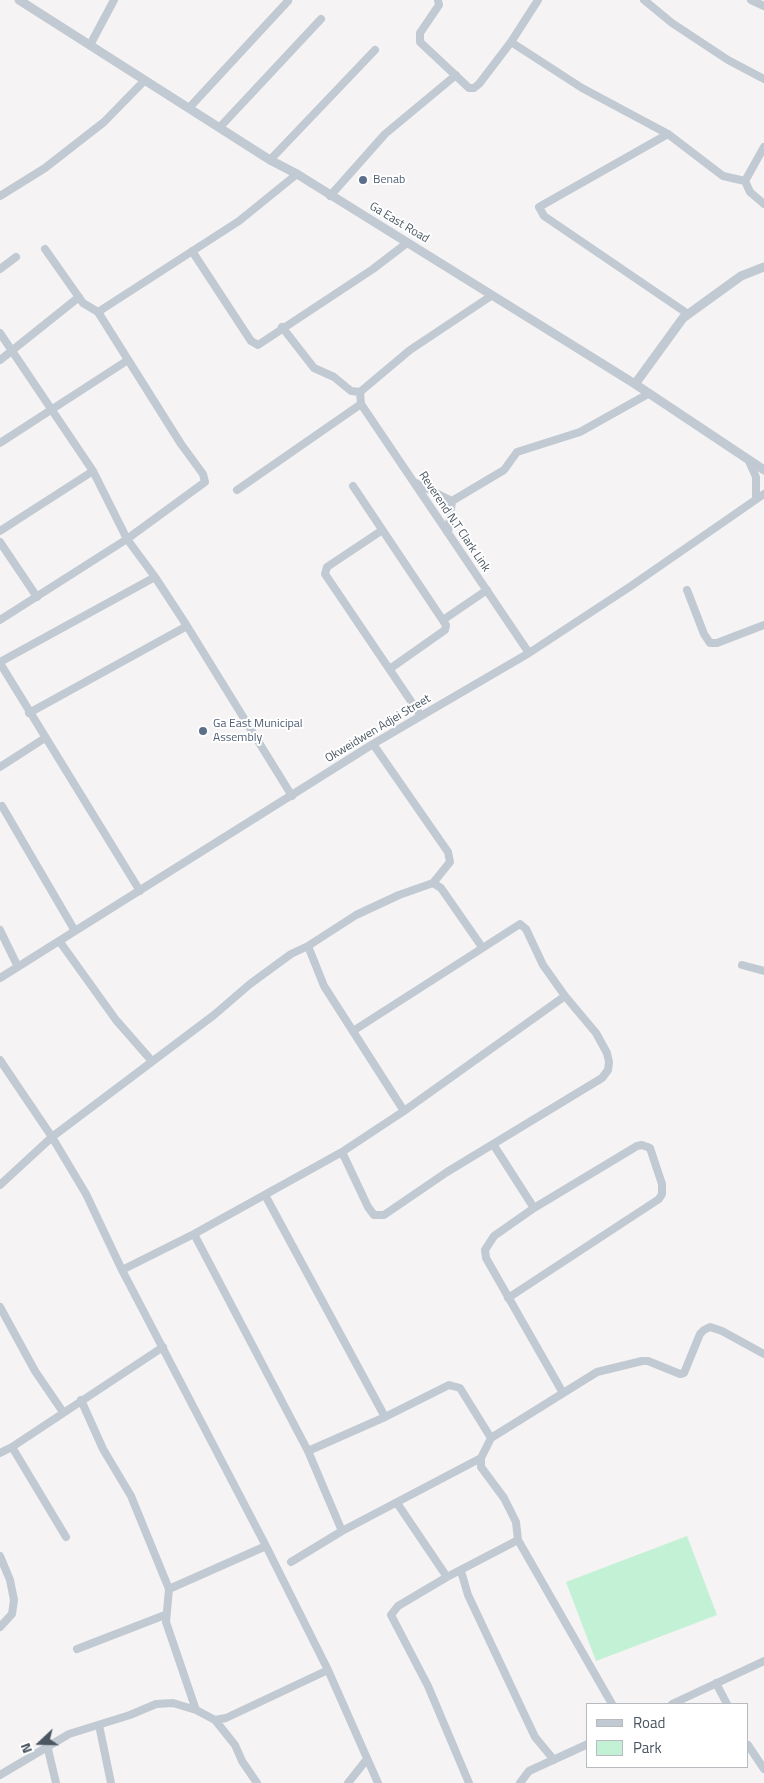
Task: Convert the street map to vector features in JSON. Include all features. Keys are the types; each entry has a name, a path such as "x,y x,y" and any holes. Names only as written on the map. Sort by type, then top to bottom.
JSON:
{"street":[{"name":"Ga East Road","path":"19,0 270,160 297,174 635,384 764,470"},
{"path":"90,45 114,0"},
{"path":"438,0 439,5 419,38 420,42 468,88 474,88 480,84 511,42 538,0"},
{"path":"644,0 672,22 728,60 764,80"},
{"path":"751,0 764,6"},
{"path":"189,108 288,1"},
{"path":"220,127 321,19"},
{"path":"511,42 582,88 668,134 723,176 745,181"},
{"path":"270,160 375,50"},
{"path":"330,196 385,134 456,75"},
{"path":"0,196 45,168 104,122 145,80"},
{"path":"668,134 539,207 544,216 688,314"},
{"path":"745,181 764,147"},
{"path":"98,312 239,221 297,174"},
{"path":"745,181 750,192 764,204"},
{"path":"192,251 254,344 258,345 367,274 407,243"},
{"path":"0,620 127,539 202,486 205,480 98,312 83,303 45,249"},
{"path":"0,269 16,257"},
{"path":"635,384 683,318 741,276 764,267"},
{"path":"282,328 314,368 334,377 352,391 360,392 410,350 491,296"},
{"path":"0,360 14,351 78,297"},
{"path":"0,332 93,471 127,539 187,626 292,796"},
{"path":"0,443 128,360"},
{"path":"236,490 361,404 360,392"},
{"path":"452,501 504,470 517,452 580,432 648,394"},
{"name":"Reverend N.T Clark Link","path":"361,404 528,653"},
{"path":"748,460 756,477 756,499"},
{"path":"0,531 93,471"},
{"path":"413,482 452,501"},
{"path":"353,486 446,625 445,630 390,668"},
{"name":"Okweidwen Adjei Street","path":"0,978 140,892 373,744 528,653 639,581 764,494"},
{"path":"448,533 452,501"},
{"path":"382,531 325,570 421,716"},
{"path":"0,542 36,597"},
{"path":"140,892 0,663 155,577"},
{"path":"443,620 486,590"},
{"path":"687,590 704,634 710,643 717,643 764,625"},
{"path":"29,713 187,626"},
{"path":"0,767 45,738"},
{"path":"0,1185 52,1137 151,1060 214,1015 291,954 308,946 356,915 433,882 450,862 448,852 373,744"},
{"path":"2,806 76,931"},
{"path":"433,882 441,888 482,947"},
{"path":"342,1152 361,1197 371,1212 378,1216 396,1209 447,1172 602,1078 608,1070 609,1062 607,1053 596,1033 565,996 543,965 522,925 517,925 482,947 353,1032"},
{"path":"0,930 18,967"},
{"path":"60,942 116,1020 151,1060"},
{"path":"308,946 324,986 404,1111"},
{"path":"742,965 764,970"},
{"path":"122,1270 194,1234 342,1152 404,1111 565,996"},
{"path":"0,1060 52,1137 86,1194 122,1270 163,1346 328,1670 378,1783"},
{"path":"493,1144 534,1208"},
{"path":"508,1298 659,1199 662,1194 662,1184 650,1148 642,1145 637,1146 534,1208 494,1236 485,1250 492,1271 563,1392"},
{"path":"265,1195 385,1417"},
{"path":"194,1234 308,1451 342,1530"},
{"path":"0,1307 35,1371 63,1412"},
{"path":"611,1703 518,1540 516,1522 504,1498 481,1468 481,1458 491,1438 597,1372 648,1361 680,1374 684,1372 700,1334 704,1330 710,1328 764,1354"},
{"path":"0,1453 12,1447 163,1346"},
{"path":"308,1451 385,1417 449,1384 460,1388 491,1438"},
{"path":"81,1400 104,1449 131,1496 169,1588 166,1615 196,1710"},
{"path":"12,1447 66,1537"},
{"path":"291,1562 342,1530 481,1458"},
{"path":"396,1503 447,1577"},
{"path":"469,1783 428,1686 391,1615 398,1606 447,1577 518,1540"},
{"path":"169,1588 266,1546"},
{"path":"0,1556 10,1580 14,1600 12,1614 0,1627"},
{"path":"461,1571 468,1595 535,1737 554,1760"},
{"path":"77,1649 166,1615"},
{"path":"674,1703 764,1661"},
{"path":"215,1720 226,1718 328,1670"},
{"path":"716,1684 726,1703"},
{"path":"2,1783 0,1776 47,1745 69,1734 156,1704 173,1703 196,1710 215,1720 235,1745 242,1762 257,1783"},
{"path":"99,1725 111,1783"},
{"path":"47,1745 56,1783"},
{"path":"520,1783 529,1772 586,1745"},
{"path":"749,1747 764,1769"},
{"path":"348,1783 367,1759"}],"green space":[{"path":"687,1536 717,1615 596,1661 566,1582"}],"place":[{"name":"Benab","path":"363,180"},
{"name":"Ga East Municipal Assembly","path":"203,731"}]}
